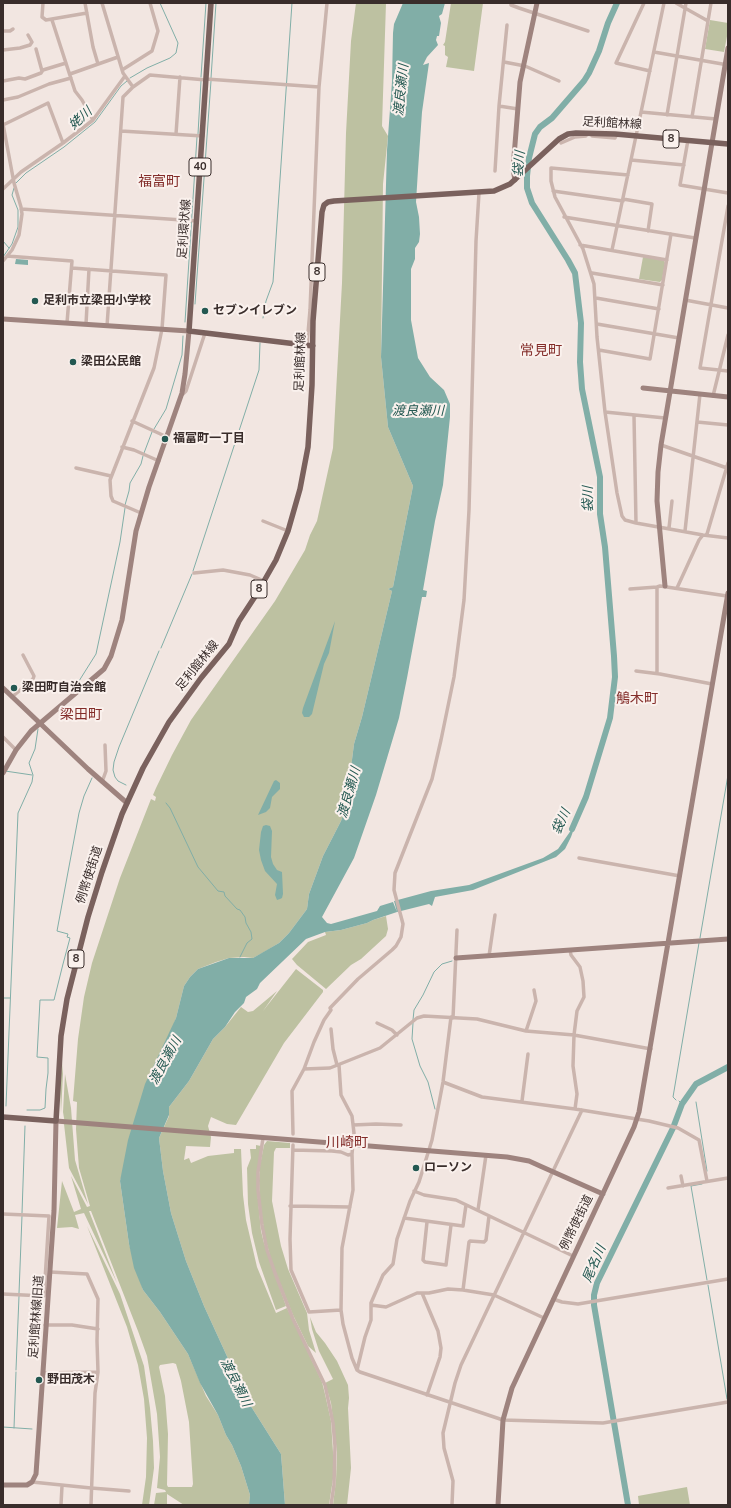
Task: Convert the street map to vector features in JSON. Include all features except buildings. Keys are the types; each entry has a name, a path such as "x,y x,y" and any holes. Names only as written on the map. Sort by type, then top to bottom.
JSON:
{"main road":[{"name":"足利環状線","path":"189,331 211,3"},
{"name":"足利館林線","path":"127,803 147,761 170,722 201,678 229,644 239,621 276,560 288,531 300,489 308,447 312,385 310,345 322,210 326,203 477,193 498,190 507,186 552,144 564,136 572,133 617,134 728,144"},
{"path":"189,331 310,345"},
{"name":"例幣使街道","path":"56,1121 61,1036 67,999 80,944 102,872 127,803"},
{"path":"3,1117 56,1121"}],"street":[{"path":"44,3 42,18 46,20 87,13"},
{"path":"85,3 93,47 98,64"},
{"path":"102,3 122,70 133,87"},
{"path":"122,70 152,50 158,30 150,3"},
{"path":"310,345 310,310 319,87 327,3"},
{"path":"511,3 520,8 588,31"},
{"path":"515,179 513,169 520,82 537,3"},
{"path":"644,3 616,63 650,70"},
{"path":"612,250 664,3"},
{"path":"676,3 708,21"},
{"path":"667,115 686,3"},
{"path":"692,117 711,3"},
{"path":"52,20 75,91 82,100 93,120"},
{"path":"495,171 499,106 507,25"},
{"path":"3,31 10,31 13,29"},
{"path":"3,50 30,45 32,42 28,35"},
{"path":"36,49 42,71"},
{"path":"665,586 657,486 661,445 728,51"},
{"path":"654,52 726,65"},
{"path":"3,100 18,97 118,56"},
{"path":"504,62 523,66 559,81"},
{"path":"3,81 19,78 24,79 66,63"},
{"path":"107,326 122,100 128,91 150,75 319,87"},
{"path":"3,189 14,181 21,172 93,120 126,76"},
{"path":"176,134 180,77"},
{"path":"3,261 19,235 22,209 16,192 3,124 48,103 63,143"},
{"path":"499,106 518,109"},
{"path":"641,112 716,119"},
{"path":"121,131 202,136"},
{"path":"561,143 575,137 591,136 615,138 617,134"},
{"path":"688,140 680,185 728,193"},
{"path":"631,160 684,165"},
{"path":"628,175 551,168 553,191 564,217 580,245 592,273 596,298 596,324 606,412 617,493 622,516 625,520 636,523 728,538"},
{"path":"553,191 652,204 648,231"},
{"path":"293,1134 292,1091 304,1069 322,1024 331,1010 330,1008 349,988 399,942 402,930 394,885 395,872 432,779 438,757 454,677 464,600 469,510 477,193"},
{"path":"728,206 700,368 728,371"},
{"path":"22,209 197,221"},
{"path":"564,217 695,238"},
{"path":"723,233 728,234"},
{"path":"599,350 650,359 672,234"},
{"path":"580,245 667,260"},
{"path":"7,256 72,261 67,323"},
{"path":"72,268 166,275 162,329 154,368 111,476 111,496 113,500 141,513"},
{"path":"86,324 89,269"},
{"path":"592,273 663,284"},
{"path":"596,298 659,309"},
{"path":"685,300 728,308"},
{"path":"3,319 189,331 182,393 141,513 133,546 122,620 109,660 104,669 40,723 16,750 3,773"},
{"path":"596,324 678,338"},
{"path":"182,393 184,394 186,391 205,333"},
{"path":"713,396 728,335"},
{"path":"643,388 728,397"},
{"path":"685,531 700,394"},
{"path":"606,412 665,418"},
{"path":"634,416 636,523"},
{"path":"132,421 167,437"},
{"path":"697,422 728,426"},
{"path":"661,445 727,468"},
{"path":"122,447 134,450 159,461"},
{"path":"676,588 698,540 705,535 728,463"},
{"path":"76,468 111,476"},
{"path":"669,528 672,501"},
{"path":"262,521 288,531"},
{"path":"194,573 223,570 250,575 264,581"},
{"path":"603,1194 637,1119 642,1103 728,594 665,586 630,589"},
{"path":"657,587 657,673"},
{"path":"12,697 33,679 34,676 22,655"},
{"path":"636,671 657,673 712,684"},
{"path":"3,688 102,782 127,803"},
{"path":"3,737 16,750"},
{"path":"102,782 106,771 105,745"},
{"path":"579,858 680,876"},
{"path":"488,956 495,915"},
{"path":"357,1370 371,1320 371,1305 383,1275 393,1264 397,1238 414,1191 419,1182 432,1140 443,1082 452,1018 457,930"},
{"path":"456,958 728,939"},
{"path":"570,950 571,955 580,967 584,997 577,1011 574,1035 573,1066 577,1094 575,1109"},
{"path":"526,1031 536,1001 534,990"},
{"path":"304,1069 330,1068 380,1048 417,1018 424,1016 482,1020 526,1031 574,1035 651,1049"},
{"path":"377,1023 392,1030 396,1035"},
{"path":"331,1029 333,1049 338,1065 341,1095 351,1112 353,1125 353,1187 342,1248 342,1310 343,1324 352,1358 357,1370 364,1374 503,1420 594,1423 610,1422 728,1402"},
{"path":"522,1101 528,1054"},
{"path":"443,1082 482,1096 582,1110 637,1119 678,1128 700,1142 707,1181"},
{"path":"452,1505 453,1481 443,1440 443,1433 461,1365 582,1110"},
{"name":"例幣使街道","path":"56,1121 429,1150 518,1159 554,1171 603,1194 512,1388 503,1420 498,1505"},
{"name":"足利館林線旧道","path":"32,1482 36,1474 46,1325 46,1296 50,1272 54,1211 56,1121"},
{"path":"353,1125 401,1125"},
{"path":"262,1138 258,1172 258,1190 262,1225 267,1250 293,1319 325,1385 333,1423 335,1446 334,1485 331,1505"},
{"path":"293,1145 290,1206 290,1270 308,1311 311,1313 342,1310"},
{"path":"293,1150 332,1150 352,1154"},
{"path":"478,1210 486,1155"},
{"path":"682,1176 683,1186"},
{"path":"668,1188 728,1178"},
{"path":"414,1191 424,1195 456,1200 573,1256"},
{"path":"404,1218 464,1226 466,1205"},
{"path":"290,1206 350,1207"},
{"path":"3,1214 49,1216 46,1296 3,1294"},
{"path":"462,1290 469,1242 484,1242 486,1240 489,1216"},
{"path":"427,1222 423,1260 425,1262 446,1265 451,1225"},
{"path":"50,1272 87,1274 98,1299 98,1372 95,1393 91,1505"},
{"path":"553,1299 572,1304 588,1303 728,1279"},
{"path":"371,1305 386,1307 417,1293 448,1289 462,1290 494,1295 544,1318"},
{"path":"422,1293 438,1331 441,1348 440,1357 427,1395"},
{"path":"46,1325 72,1325 98,1329"},
{"path":"43,1373 98,1372"},
{"path":"3,1485 23,1486 32,1482 62,1486 129,1491"},
{"path":"61,1505 62,1486"}],"green space":[{"path":"356,3 386,3 382,126 388,136 383,184 381,357 388,427 413,486 393,587 388,589 392,591 362,717 354,744 346,807 341,821 323,856 309,894 307,909 289,933 279,943 264,952 253,958 229,958 216,962 198,969 190,977 184,986 176,1018 120,1181 129,1244 143,1290 160,1312 188,1354 206,1396 218,1415 226,1435 232,1445 241,1466 250,1495 249,1505 184,1505 167,1494 167,1505 154,1505 156,1493 166,1492 165,1490 157,1488 160,1457 157,1414 147,1356 91,1211 89,1211 117,1283 84,1213 75,1215 79,1229 72,1227 57,1228 62,1181 74,1212 81,1209 71,1176 87,1207 90,1206 79,1168 76,1129 77,1102 73,1101 78,1039 84,997 92,963 120,878 151,799 155,801 156,797 153,795 156,788 191,720 275,601 305,550 317,521 333,448 342,283 346,133 351,41","holes":["176,1364 189,1422 192,1487 168,1487 167,1485 168,1434 165,1396 159,1367 160,1365"]},
{"path":"451,3 483,3 474,71 446,67 448,57 445,55 445,46 443,45 445,42"},
{"path":"710,20 728,23 724,52 705,49"},
{"path":"643,257 664,260 665,263 662,280 660,282 639,279"},
{"path":"386,916 388,929 386,936 361,959 351,965 326,989 292,959 308,942 326,935 325,932 341,930"},
{"path":"296,969 323,990 323,992 284,1043 236,1125 227,1124 211,1117 208,1126 211,1137 210,1147 186,1146 184,1160 189,1158 191,1163 208,1156 234,1153 234,1149 241,1149 243,1195 246,1220 257,1267 276,1313 287,1308 322,1382 325,1394 331,1421 333,1452 333,1479 329,1505 285,1505 281,1454 247,1400 204,1306 186,1261 171,1213 163,1171 159,1138 169,1116 169,1107 189,1081 213,1039 241,1007 248,1012 253,1011 277,991 263,1011"},
{"path":"62,1062 63,1074 61,1113 60,1085"},
{"path":"65,1074 71,1108 75,1160 88,1204 69,1168 63,1112"},
{"path":"267,1141 290,1143 290,1148 276,1148 274,1152 272,1201 281,1246 288,1269 307,1313 309,1330 316,1353 308,1346 293,1315 272,1263 265,1237 260,1203 259,1181 260,1165 264,1145"},
{"path":"256,1145 261,1146 257,1189 261,1231 286,1306 276,1310 259,1262 252,1233 248,1204 247,1168 251,1158 250,1149 256,1149"},
{"path":"87,1226 120,1294 144,1366 150,1408 154,1468 149,1505 142,1505 146,1477 147,1438 144,1399 138,1365 127,1327"},
{"path":"310,1317 316,1332 337,1361 348,1385 351,1468 347,1505 333,1505 337,1452 331,1403 325,1383 333,1379 319,1351"},
{"path":"687,1487 690,1505 639,1505 638,1496"}],"water":[{"name":"渡良瀬川","path":"403,3 445,3 442,14 439,16 441,23 439,36 437,36 436,40 438,45 427,57 423,65 429,63 422,112 416,202 420,234 419,242 415,248 415,259 411,269 411,320 418,358 430,377 444,390 450,404 450,417 443,485 423,590 427,591 426,597 422,597 399,718 376,795 354,858 322,917 327,923 331,924 377,911 380,906 393,902 397,912 367,923 341,930 325,932 306,939 260,983 257,989 246,997 244,1003 235,1012 225,1027 213,1039 189,1081 169,1107 169,1115 159,1138 163,1171 171,1213 186,1261 204,1306 247,1400 281,1454 285,1505 249,1505 250,1495 241,1466 218,1415 200,1383 188,1354 160,1312 143,1290 134,1268 120,1181 128,1140 145,1084 176,1018 184,986 198,969 229,958 253,958 279,943 289,933 307,909 309,894 323,856 341,821 346,807 354,744 362,717 392,591 388,589 393,587 413,486 388,427 381,357 387,150 392,82 393,33 394,24"},
{"path":"16,259 28,260 28,265 15,264"},
{"path":"335,621 329,653 324,664 312,714 309,717 304,717 302,713 303,708"},
{"path":"276,780 280,783 280,789 272,797 270,808 266,812 258,815 274,781"},
{"path":"576,823 565,849 556,857 473,890 435,897 432,906 429,904 397,912 394,901 431,891 469,885 543,858 558,849"},
{"path":"263,826 270,826 272,831 271,857 273,864 277,870 282,872 283,894 282,898 277,900 275,895 277,884 265,871 259,850 261,832"}],"waterway":[{"name":"姥川","path":"130,78 147,68 170,58 176,53 178,43 160,3"},
{"path":"201,77 206,3"},
{"path":"211,78 216,3"},
{"path":"263,318 266,301 273,282 292,3"},
{"name":"袋川","path":"572,829 586,797 610,718 615,677 614,656 605,547 600,514 600,477 582,389 580,362 581,323 575,273 532,203 527,188 527,176 529,158 535,134 540,127 552,118 584,81 599,51 608,23 617,3"},
{"name":"姥川","path":"16,183 26,173 64,147 95,122 121,86 127,81"},
{"path":"198,134 201,81"},
{"path":"195,304 211,81"},
{"path":"185,322 197,137"},
{"name":"姥川","path":"3,257 12,244 18,227 18,210 12,195 14,188"},
{"path":"3,241 9,248"},
{"path":"154,429 166,409 182,355 183,336"},
{"path":"193,571 259,370 260,343"},
{"path":"144,453 152,432"},
{"path":"125,505 130,483 141,464 143,456"},
{"path":"79,681 96,654 120,542 125,508"},
{"path":"161,648 192,574"},
{"path":"126,785 118,781 115,777 113,770 114,762 159,651"},
{"path":"6,1106 18,813 32,782 33,775 29,763 35,749 38,729"},
{"path":"5,771 32,775"},
{"path":"700,938 728,775"},
{"path":"27,1110 40,1110 45,1108 48,1058 37,1057 40,1000 54,1000 70,938 67,937 68,934 57,931 79,813 84,796 92,778"},
{"path":"166,803 170,808 198,867 218,891 224,892 225,896 237,909 240,910 245,917 252,939 247,943 240,957"},
{"path":"676,1100 673,1097 699,943"},
{"path":"413,1020 414,1010 434,972 442,964 452,961"},
{"path":"3,998 10,998"},
{"path":"413,1023 412,1039 420,1066 428,1082 435,1109"},
{"name":"尾名川","path":"628,1505 594,1305 594,1295 597,1283 673,1128 682,1104 696,1084 728,1067"},
{"name":"尾名川","path":"679,1101 682,1104"},
{"path":"696,1102 707,1171"},
{"path":"22,1213 25,1126"},
{"path":"702,1184 691,1186 707,1280"},
{"path":"19,1293 22,1216"},
{"path":"708,1285 727,1399"},
{"path":"16,1370 19,1296"},
{"path":"14,1428 16,1372"},
{"path":"3,1427 32,1429"}],"place":[{"name":"足利市立梁田小学校","path":"35,301"},
{"name":"セブンイレブン","path":"205,311"},
{"name":"梁田公民館","path":"73,362"},
{"name":"福富町一丁目","path":"165,439"},
{"name":"梁田町自治会館","path":"14,688"},
{"name":"ローソン","path":"416,1168"},
{"name":"野田茂木","path":"39,1380"}],"district":[{"name":"福富町","path":"159,183"},
{"name":"常見町","path":"541,352"},
{"name":"鵤木町","path":"637,700"},
{"name":"梁田町","path":"81,716"},
{"name":"川崎町","path":"347,1144"}]}
